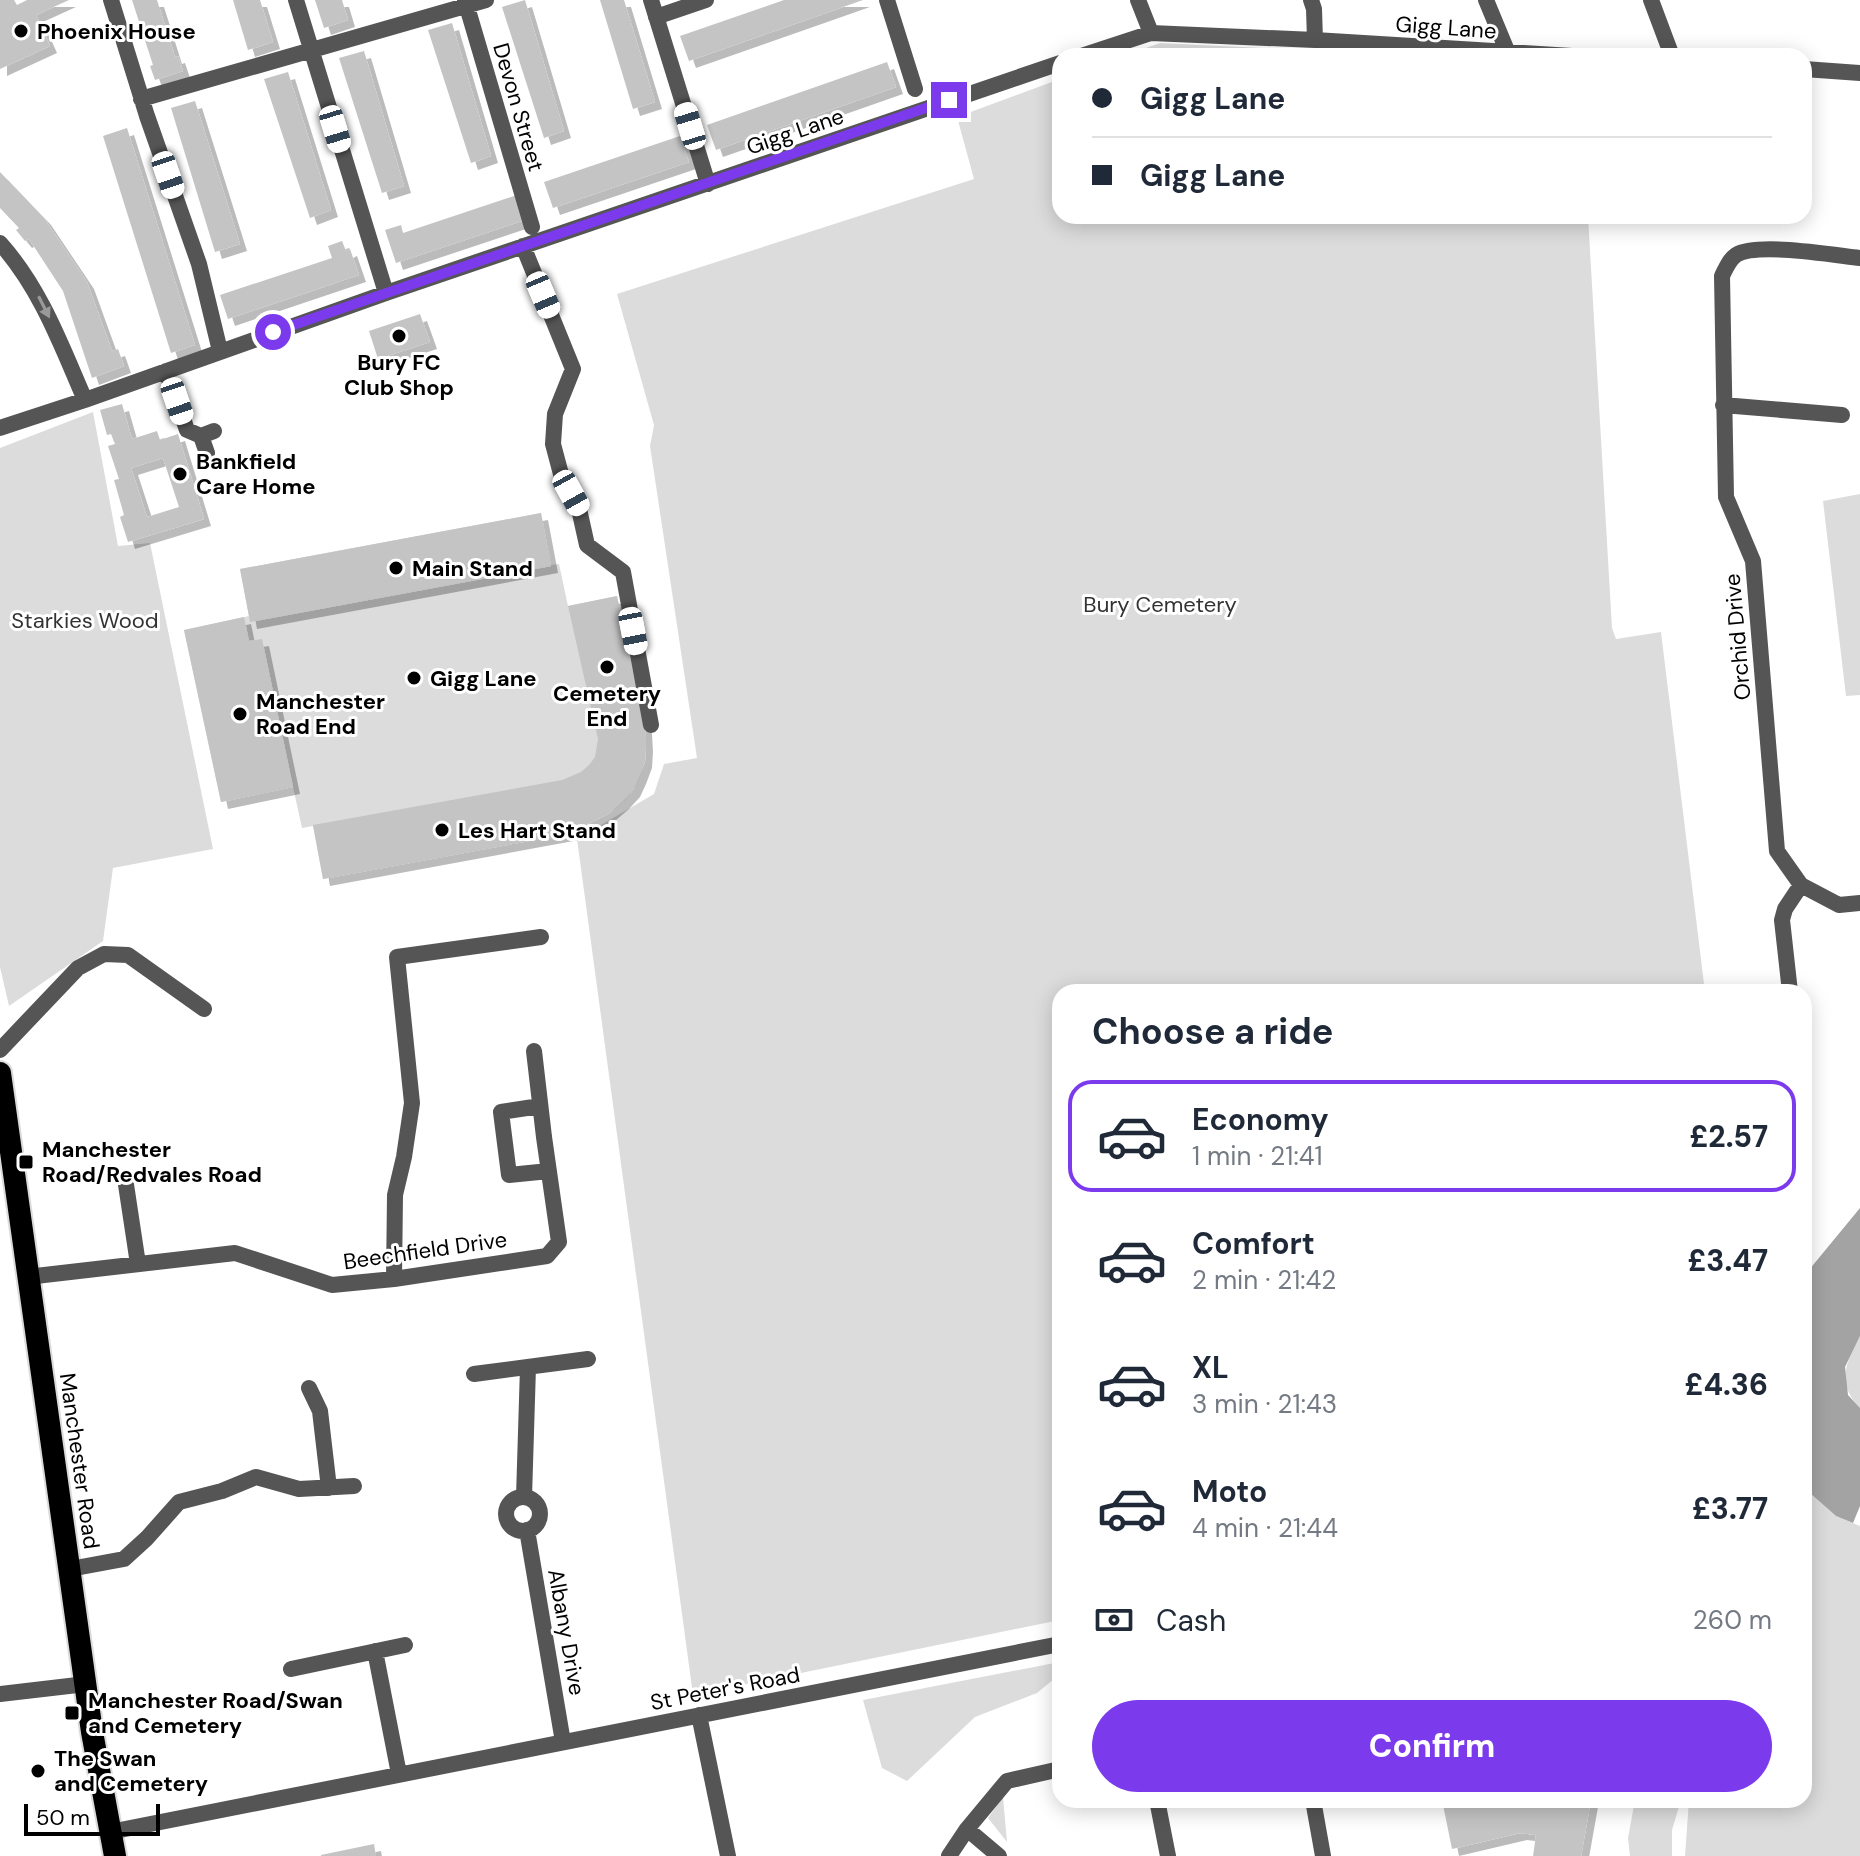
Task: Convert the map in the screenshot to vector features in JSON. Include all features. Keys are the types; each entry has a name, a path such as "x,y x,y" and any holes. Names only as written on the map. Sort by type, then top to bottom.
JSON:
{"highway":[{"name":"Manchester Road","path":"1,1084 92,1732 115,1856"}],"street":[{"path":"111,0 141,99 199,264 220,351"},
{"path":"296,0 386,293"},
{"path":"141,99 466,3 486,0"},
{"path":"651,0 708,184"},
{"path":"656,17 706,0"},
{"path":"887,0 915,89"},
{"path":"1138,0 1151,33"},
{"path":"1311,0 1315,40"},
{"path":"1486,0 1506,48"},
{"path":"1651,0 1669,48"},
{"name":"Devon Street","path":"466,3 532,227"},
{"name":"Gigg Lane","path":"1105,48 1151,33 1434,48"},
{"name":"Gigg Lane","path":"0,428 1052,66"},
{"path":"1812,70 1860,73"},
{"path":"0,243 21,269 45,308 85,400"},
{"path":"523,246 573,369 555,414 553,444 562,478 579,509 587,545 623,572 651,725"},
{"name":"Orchid Drive","path":"1860,258 1771,249 1751,250 1737,254 1722,276 1726,497 1753,561 1777,851 1801,885 1839,905 1860,903"},
{"path":"166,371 187,430 208,434 207,453"},
{"path":"1723,405 1842,415"},
{"path":"1789,984 1782,920 1785,909 1801,885"},
{"path":"394,1279 395,1195 412,1103 397,957 541,937"},
{"path":"0,1050 78,968 104,954 128,955 204,1009"},
{"path":"534,1051 549,1171 509,1175 501,1112 540,1106"},
{"name":"Beechfield Drive","path":"27,1277 235,1253 332,1285 547,1256 559,1242 549,1171"},
{"path":"125,1178 138,1264"},
{"path":"474,1374 588,1359"},
{"name":"Albany Drive","path":"528,1367 524,1497 536,1503 540,1513 537,1523 527,1530 563,1742"},
{"path":"309,1388 320,1411 329,1488"},
{"path":"70,1569 124,1559 179,1502 222,1491 256,1477 299,1489 354,1486"},
{"path":"291,1669 405,1645"},
{"name":"St Peter's Road","path":"110,1832 1052,1646"},
{"path":"375,1651 399,1774"},
{"path":"0,1694 86,1684"},
{"path":"699,1715 728,1856"},
{"path":"949,1856 1007,1781 1052,1771"},
{"path":"1159,1808 1168,1856"},
{"path":"1314,1808 1323,1856"},
{"path":"967,1829 999,1856"}],"green space":[{"path":"1160,43 1264,48 1146,48"},
{"name":"Bury Cemetery","path":"1052,82 1052,224 1588,224 1612,628 1616,639 1661,632 1704,984 1052,984 1052,1622 693,1695 577,839 654,794 664,764 697,758 650,446 654,425 617,294 974,179 957,117"},
{"name":"Starkies Wood","path":"93,412 118,546 150,543 213,849 113,868 103,941 9,1006 0,967 0,448"},
{"path":"1860,494 1860,695 1846,696 1823,501"},
{"name":"Gigg Lane","path":"541,513 551,565 559,564 568,606 617,596 645,727 646,747 638,780 620,805 590,822 571,828 572,833 323,879 313,826 302,828 293,787 221,802 184,630 249,616 240,569"},
{"path":"1860,1336 1860,1408 1847,1389 1845,1373"},
{"path":"1812,1495 1836,1516 1860,1526 1860,1856 1685,1856 1688,1808 1812,1808"},
{"path":"1052,1664 1052,1681 1037,1693 975,1717 907,1781 882,1768 863,1700"},
{"path":"1003,1797 1007,1842 988,1818"},
{"path":"1634,1808 1679,1808 1672,1830 1672,1856 1630,1856 1628,1838"}],"shaded area":[{"path":"1860,1208 1860,1336 1845,1367 1848,1395 1860,1408 1860,1506 1853,1523 1836,1516 1812,1495 1812,1266"}],"building":[{"name":"Phoenix House","path":"0,0 14,0 17,5 27,0 69,0 36,15 50,46 0,69"},
{"path":"132,0 157,0 175,57 178,56 183,71 155,80"},
{"path":"233,0 260,0 273,42 248,50"},
{"path":"315,0 342,0 348,20 324,28"},
{"path":"525,0 564,131 544,138 502,7"},
{"path":"600,0 624,0 655,102 633,109"},
{"path":"784,0 863,0 689,61 680,36"},
{"path":"452,23 491,156 471,163 428,30"},
{"path":"364,51 404,186 382,193 339,58"},
{"path":"887,62 896,87 716,150 707,125"},
{"path":"288,72 331,210 310,218 264,79"},
{"path":"195,101 240,244 215,252 171,108"},
{"path":"127,128 195,345 171,353 103,136"},
{"path":"680,136 689,162 553,208 544,182"},
{"path":"0,172 44,218 87,282 112,351 118,349 124,366 92,378 63,291 29,239 25,241 16,230 19,228 0,208"},
{"path":"517,195 525,220 396,263 385,230 401,225 403,233"},
{"path":"342,241 346,251 350,249 359,275 228,319 220,295 332,258 328,246"},
{"name":"Bury FC Club Shop","path":"420,314 430,342 378,359 369,331"},
{"name":"Bankfield Care Home","path":"122,404 132,439 157,431 160,440 178,434 204,519 128,542 114,480 119,479 108,446 115,444 111,434 107,435 100,410","holes":["163,458 179,507 147,517 131,468"]},
{"name":"Main Stand","path":"541,513 551,566 250,622 240,569"},
{"path":"617,596 645,727 646,745 645,761 639,777 622,802 608,814 571,828 572,833 323,879 313,825 562,780 589,765 595,757 598,739 568,606"},
{"name":"Manchester Road End","path":"244,617 249,641 262,639 293,787 221,802 184,630"},
{"path":"1444,1808 1590,1808 1581,1856 1533,1856 1536,1835 1520,1833 1452,1849"},
{"path":"374,1844 376,1856 321,1856 321,1855"}],"place":[{"name":"Phoenix House","path":"21,31"},
{"name":"Bury FC Club Shop","path":"399,336"},
{"name":"Bankfield Care Home","path":"180,474"},
{"name":"Main Stand","path":"396,568"},
{"name":"Cemetery End","path":"607,667"},
{"name":"Gigg Lane","path":"414,678"},
{"name":"Manchester Road End","path":"240,714"},
{"name":"Les Hart Stand","path":"442,830"},
{"name":"Manchester Road/Redvales Road","path":"26,1162"},
{"name":"Manchester Road/Swan and Cemetery","path":"72,1713"},
{"name":"The Swan and Cemetery","path":"38,1771"}],"route":[{"path":"273,332 949,100"}]}
